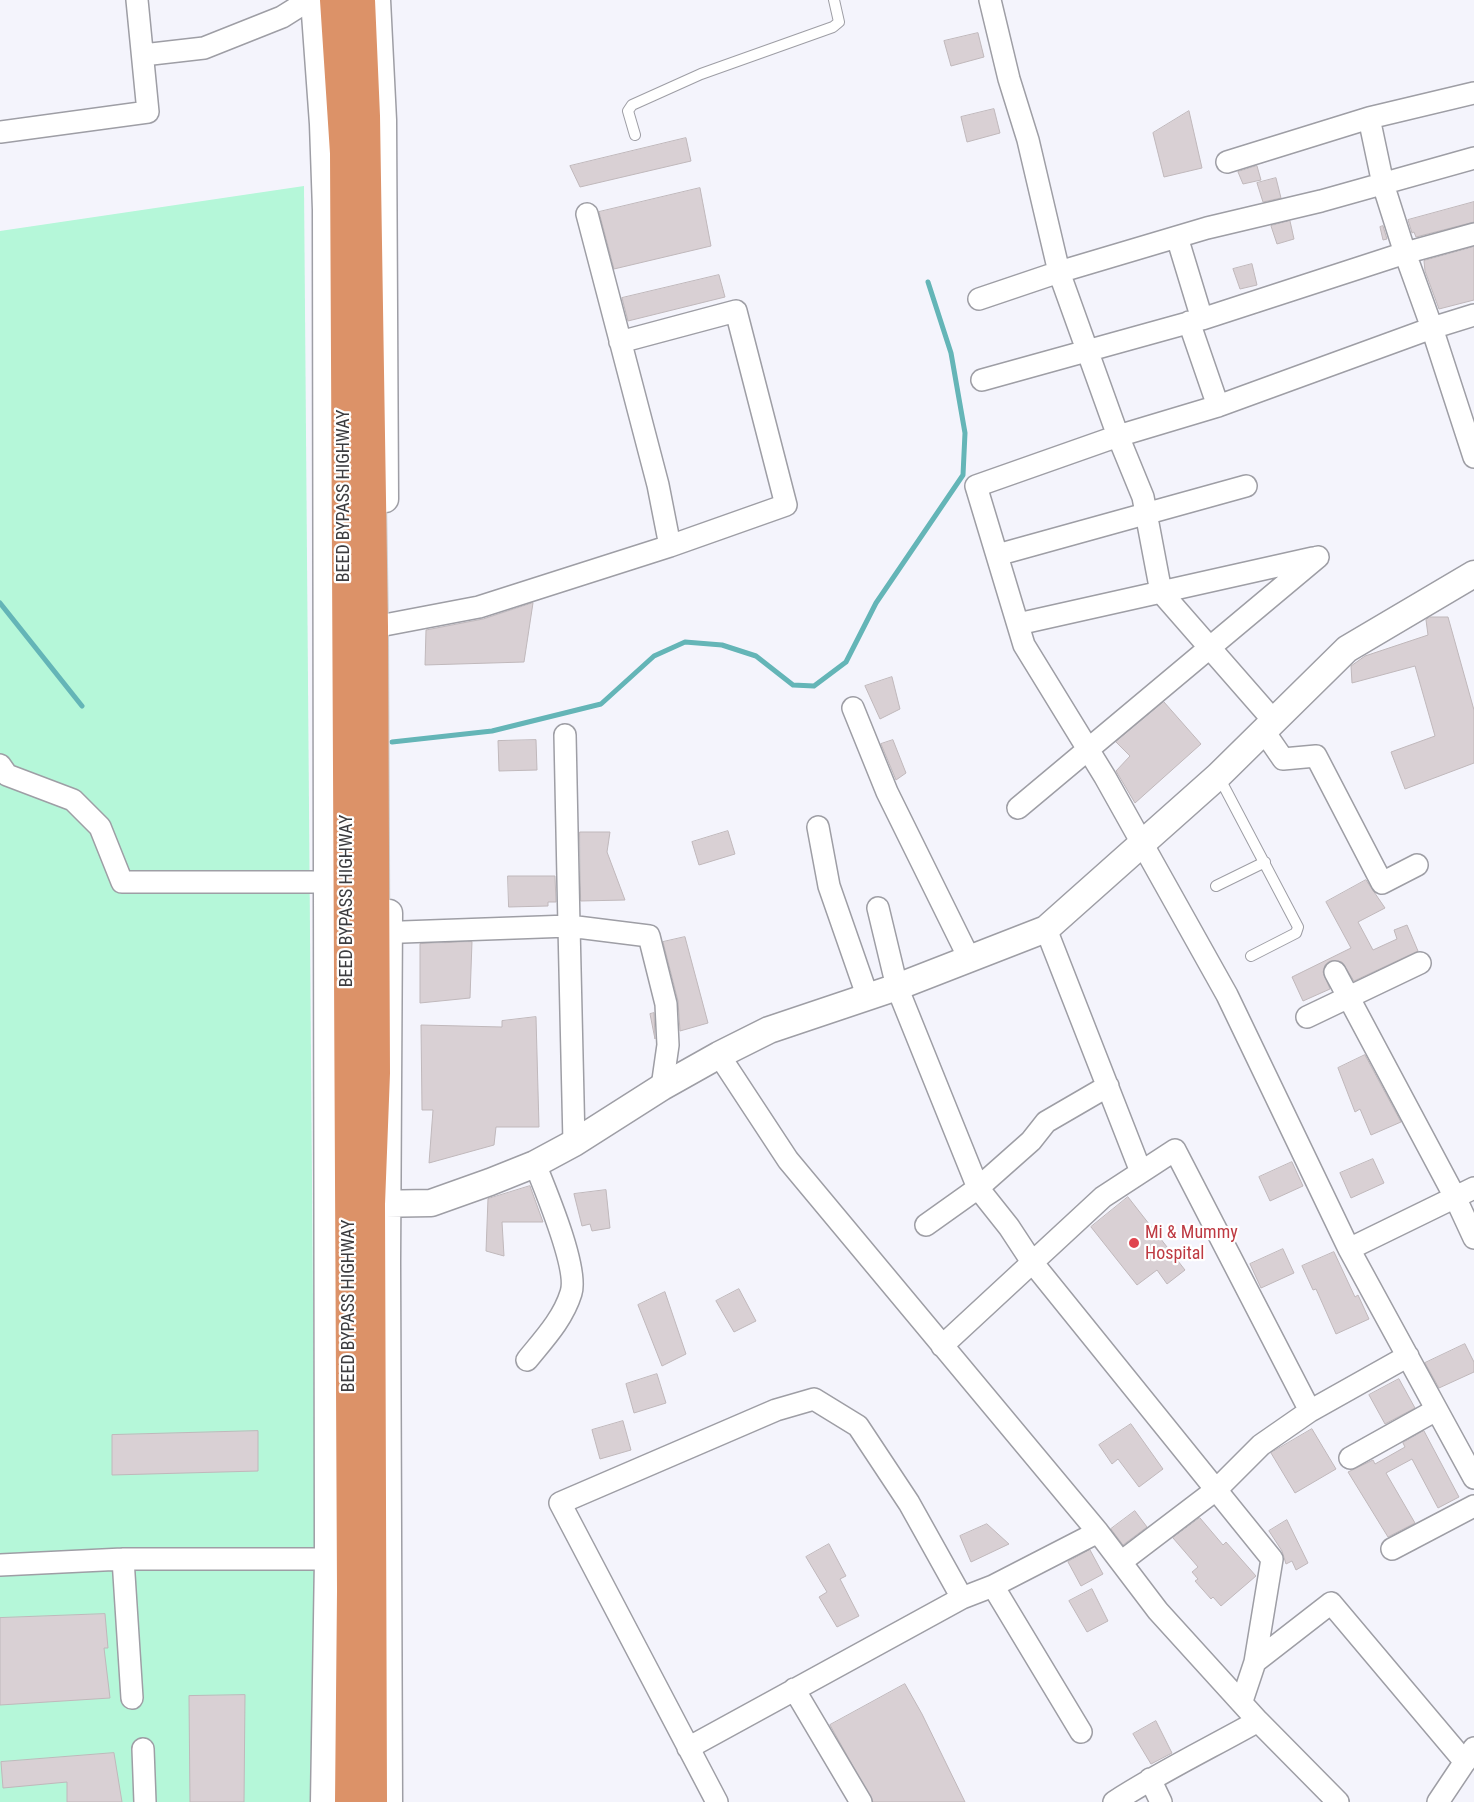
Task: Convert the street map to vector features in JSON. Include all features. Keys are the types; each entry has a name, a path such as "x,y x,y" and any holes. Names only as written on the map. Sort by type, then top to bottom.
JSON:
{"highway":[{"name":"BEED BYPASS HIGHWAY","path":"334,0 344,152 335,425 337,882 359,1205 373,1802"},
{"name":"BEED BYPASS HIGHWAY","path":"348,1802 359,1205 376,1073 382,932 378,421 361,0"}],"street":[{"path":"0,132 148,112 137,0"},
{"path":"142,55 204,48 282,17 309,0"},
{"path":"314,0 323,115 335,425"},
{"path":"377,0 383,120 378,421"},
{"path":"990,0 1009,79 1028,140 1059,272 1118,436 1143,497 1161,592 1210,646 1268,725 1283,759 1316,756 1382,883 1417,865"},
{"path":"1227,162 1369,118 1474,93"},
{"path":"1369,118 1384,184 1405,253 1432,328 1474,457"},
{"path":"979,299 1059,272 1177,237 1384,184 1474,158"},
{"path":"587,214 658,485 670,546"},
{"path":"982,380 1195,321 1405,253 1474,234"},
{"path":"1177,237 1195,321 1218,406"},
{"path":"380,626 479,607 670,546 786,505 736,311 620,342"},
{"path":"1474,315 1432,328 1218,406 1118,436 976,486 1024,645 1144,844 1227,995 1350,1249 1474,1478"},
{"path":"997,555 1246,486"},
{"path":"1018,624 1318,557 1018,808"},
{"path":"359,1205 431,1204 535,1164 574,1144 662,1087 719,1055 770,1030 867,995 896,987 1046,928 1144,844 1218,776 1346,649 1474,574"},
{"path":"853,708 887,792 969,958"},
{"path":"565,735 574,1144"},
{"path":"0,766 7,775 73,800 100,827 122,882 337,882"},
{"path":"818,827 829,886 867,995"},
{"path":"878,908 896,987 978,1188 1009,1227 1032,1262 1272,1559 1256,1662 1242,1701"},
{"path":"382,932 569,926 649,936 666,1004 668,1046 662,1087"},
{"path":"1046,928 1142,1172"},
{"path":"1307,1017 1420,962"},
{"path":"1335,972 1348,997 1465,1192 1474,1238"},
{"path":"719,1055 788,1160 1098,1532 1158,1611 1242,1701 1258,1721 1338,1802"},
{"path":"926,1225 978,1188 1031,1141 1046,1122 1108,1086"},
{"path":"942,1346 1103,1197 1176,1150 1310,1411"},
{"path":"527,1360 561,1317 572,1290 566,1246 535,1164"},
{"path":"1350,1249 1465,1192"},
{"path":"324,1802 328,1559 359,1205"},
{"path":"359,1205 390,1802"},
{"path":"1121,1562 1217,1489 1261,1445 1310,1411 1408,1356"},
{"path":"717,1802 560,1503 776,1410 814,1399 858,1426 909,1503 962,1598"},
{"path":"1350,1458 1436,1410"},
{"path":"1392,1549 1474,1506"},
{"path":"688,1748 962,1598 993,1586 1098,1532"},
{"path":"0,1565 124,1559 328,1559"},
{"path":"124,1559 132,1698"},
{"path":"993,1586 1081,1732"},
{"path":"1256,1662 1331,1603 1470,1755 1438,1802"},
{"path":"794,1689 861,1802"},
{"path":"1114,1802 1150,1779 1186,1762 1258,1721"},
{"path":"142,1749 145,1802"},
{"path":"1150,1779 1161,1802"}],"lane":[{"path":"635,135 628,111 632,105 701,74 833,27 839,22 834,0"},
{"path":"1218,776 1298,927 1296,933 1251,956"},
{"path":"1216,886 1264,862"}],"green space":[{"path":"304,186 317,1802 0,1802 0,231"}],"building":[{"path":"978,33 984,57 951,66 944,41"},
{"path":"994,109 1000,133 967,142 961,117"},
{"path":"1189,111 1202,168 1164,177 1153,133"},
{"path":"686,138 691,161 580,187 570,166"},
{"path":"1257,166 1261,180 1243,184 1238,172"},
{"path":"1276,178 1281,198 1263,202 1257,183"},
{"path":"700,188 711,246 614,269 599,212"},
{"path":"1474,202 1474,222 1416,237 1414,232 1412,233 1408,220"},
{"path":"1290,221 1294,239 1277,244 1271,226"},
{"path":"1383,226 1387,239 1383,240 1380,227"},
{"path":"1474,247 1474,300 1439,309 1425,271 1424,261"},
{"path":"1252,264 1257,285 1240,289 1233,269"},
{"path":"719,275 725,297 628,321 622,298"},
{"path":"533,603 524,662 425,665 426,630 483,619"},
{"path":"1430,617 1448,617 1474,710 1474,763 1405,789 1391,752 1435,736 1415,666 1352,683 1351,666 1365,656 1428,635 1426,620"},
{"path":"892,677 900,709 880,719 865,686"},
{"path":"1164,702 1201,744 1135,803 1116,771 1130,756 1116,742"},
{"path":"536,740 537,770 499,771 498,741"},
{"path":"893,740 906,773 896,780 881,744"},
{"path":"728,831 735,854 699,865 692,842"},
{"path":"580,832 610,832 607,852 625,900 581,901"},
{"path":"508,876 555,876 556,902 548,902 548,906 509,907"},
{"path":"1366,880 1385,908 1358,922 1373,950 1397,939 1394,930 1407,925 1418,951 1354,981 1342,962 1330,961 1325,965 1323,972 1330,989 1303,1001 1292,977 1351,948 1326,902"},
{"path":"685,937 708,1023 680,1031 678,1001 663,942"},
{"path":"472,942 470,998 420,1003 420,944"},
{"path":"654,1013 655,1039 650,1014"},
{"path":"536,1017 539,1127 496,1127 494,1145 429,1163 433,1110 422,1110 421,1025 502,1027 502,1021"},
{"path":"1365,1055 1401,1122 1371,1135 1360,1109 1355,1112 1338,1068"},
{"path":"1373,1159 1384,1183 1351,1198 1340,1173"},
{"path":"1292,1162 1303,1186 1270,1201 1259,1177"},
{"path":"530,1186 543,1222 502,1222 504,1256 486,1251 488,1199"},
{"path":"606,1190 610,1228 592,1231 590,1224 582,1226 574,1194"},
{"path":"1128,1197 1185,1270 1167,1284 1157,1270 1137,1285 1091,1227"},
{"path":"1283,1249 1294,1273 1261,1288 1250,1264"},
{"path":"1334,1252 1355,1297 1358,1295 1369,1319 1336,1334 1316,1289 1313,1290 1302,1266"},
{"path":"739,1289 756,1321 734,1332 716,1301"},
{"path":"665,1292 686,1354 662,1366 638,1305"},
{"path":"1465,1344 1474,1362 1474,1372 1439,1388 1425,1363"},
{"path":"657,1374 666,1403 634,1413 626,1384"},
{"path":"1399,1379 1415,1408 1385,1424 1369,1395"},
{"path":"623,1421 631,1450 600,1459 592,1430"},
{"path":"1131,1424 1163,1469 1139,1487 1118,1459 1112,1464 1099,1445"},
{"path":"1312,1429 1336,1469 1295,1493 1271,1453"},
{"path":"258,1431 258,1471 112,1475 112,1435"},
{"path":"1424,1431 1459,1497 1438,1508 1412,1459 1386,1473 1415,1523 1388,1537 1348,1472 1373,1460 1375,1464 1405,1447 1403,1443"},
{"path":"1135,1511 1147,1527 1123,1545 1111,1529"},
{"path":"1200,1518 1223,1545 1226,1542 1256,1576 1221,1606 1213,1597 1211,1599 1195,1581 1198,1579 1192,1572 1198,1567 1173,1538"},
{"path":"1287,1520 1308,1563 1296,1570 1292,1561 1286,1564 1282,1551 1269,1531"},
{"path":"987,1524 1009,1544 971,1562 960,1536"},
{"path":"829,1544 846,1576 840,1579 859,1616 837,1627 819,1597 827,1592 806,1557"},
{"path":"1090,1550 1103,1574 1081,1586 1068,1562"},
{"path":"1092,1589 1108,1621 1087,1632 1069,1601"},
{"path":"105,1614 108,1648 104,1648 110,1698 0,1705 0,1618"},
{"path":"905,1684 922,1714 965,1802 873,1802 830,1725"},
{"path":"245,1695 244,1802 190,1802 189,1696"},
{"path":"1156,1721 1172,1753 1151,1764 1133,1734"},
{"path":"114,1753 122,1802 67,1802 67,1782 3,1788 1,1762"}],"waterway":[{"path":"392,742 492,731 601,704 654,656 685,642 722,645 756,656 793,685 814,686 846,662 876,603 963,475 965,433 951,353 928,282"},
{"path":"0,603 82,706"}],"place":[{"name":"Mi & Mummy Hospital","path":"1134,1243"}]}
